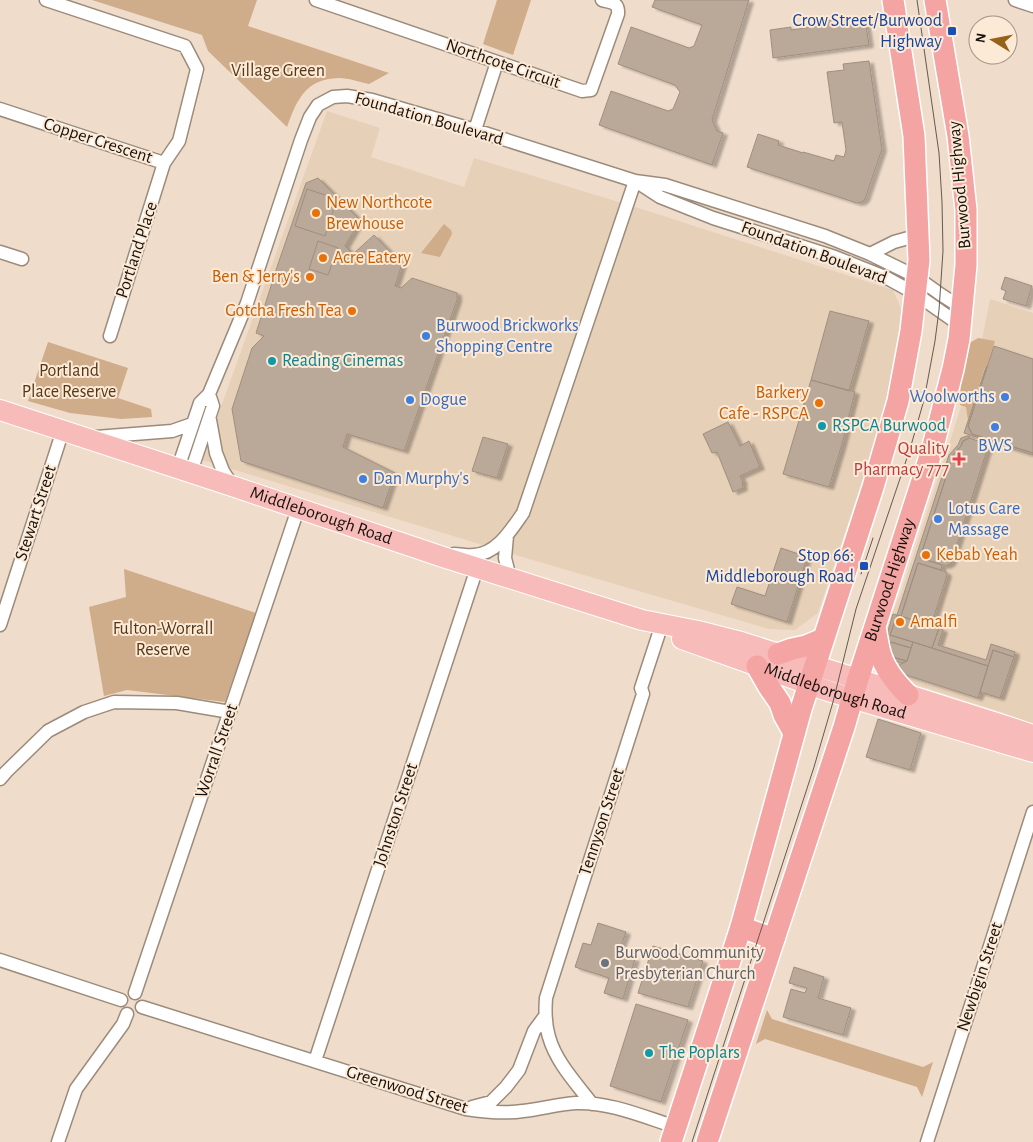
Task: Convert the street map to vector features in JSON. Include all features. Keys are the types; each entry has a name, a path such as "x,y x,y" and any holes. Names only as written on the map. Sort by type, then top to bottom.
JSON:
{"highway":[{"path":"674,1135 741,927 794,733 873,487 898,401 912,331 919,260 914,136 894,0"},
{"path":"897,22 902,0"},
{"name":"Burwood Highway","path":"707,1142 844,727 932,450 958,346 966,265 963,180 958,136 936,1"},
{"path":"875,628 880,654 884,663 897,684 908,695"},
{"path":"778,654 824,639"},
{"path":"757,666 780,703 794,733"},
{"path":"741,927 774,939"}],"main road":[{"name":"Middleborough Road","path":"0,410 443,557 642,620 698,631 778,654 812,675 828,691 855,688 908,695 1003,734 1033,752"},
{"name":"Middleborough Road","path":"642,620 660,630 692,643 757,666 812,675"},
{"name":"Middleborough Road","path":"855,688 1003,734 1033,735"}],"street":[{"name":"Copper Crescent","path":"0,108 164,164 179,141 197,69 185,46 46,0"},
{"name":"Northcote Circuit","path":"316,0 582,91 590,90 618,14 616,4 602,0"},
{"path":"1015,0 1033,6"},
{"path":"475,130 497,62"},
{"name":"Foundation Boulevard","path":"185,470 192,424 200,403 209,394 248,303 310,117 318,105 333,97 347,96 372,100 475,130 635,181 664,185 825,236 870,254 961,316"},
{"name":"Portland Place","path":"110,336 164,164"},
{"path":"443,557 455,553 474,556 488,552 508,536 523,513 635,181"},
{"name":"Foundation Boulevard","path":"635,181 660,197 713,218 835,257 885,277 917,286"},
{"name":"Foundation Boulevard","path":"870,254 894,242 919,235"},
{"path":"0,252 22,259"},
{"name":"Foundation Boulevard","path":"185,470 210,418 213,406 209,394"},
{"name":"Foundation Boulevard","path":"210,418 216,453 223,471 232,486"},
{"path":"86,438 172,431 192,424"},
{"name":"Stewart Street","path":"0,625 63,430"},
{"name":"Worrall Street","path":"135,993 298,509"},
{"path":"508,536 505,558 510,578"},
{"name":"Johnston Street","path":"314,1062 477,568"},
{"name":"Tennyson Street","path":"592,1104 559,1060 549,1038 545,1016 546,998 643,694 641,688 660,630"},
{"path":"2,772 48,731 84,712 114,702 177,703 230,712"},
{"name":"Newbigin Street","path":"927,1142 1033,812"},
{"path":"0,960 121,1000"},
{"path":"135,993 142,1000 142,1007 135,1014 127,1014 122,1009 121,1000 127,994 135,993"},
{"name":"Greenwood Street","path":"142,1007 466,1109 521,1112 576,1103 608,1105 674,1135"},
{"path":"58,1142 76,1089 123,1024 127,1014"},
{"name":"Tennyson Street","path":"466,1109 491,1102 506,1088 519,1070 534,1031 545,1016"}],"shaded area":[{"path":"327,111 380,128 371,157 464,187 474,158 648,211 893,290 901,308 898,342 888,394 865,473 818,613 795,630 769,629 202,460"},
{"path":"990,299 1033,313 1033,724 902,680 884,638 901,593 953,432 982,339"}],"green space":[{"name":"Village Green","path":"92,0 257,0 248,26 389,73 369,84 339,78 318,82 310,87 299,100 287,127 208,51 202,35"},
{"path":"497,0 531,0 513,55 483,44"},
{"path":"444,224 451,230 452,234 440,257 421,253"},
{"path":"978,338 995,341 968,420 966,407 960,405 961,379 968,344"},
{"name":"Portland Place Reserve","path":"48,342 128,368 118,398 151,409 152,417 121,419 70,413 28,401"},
{"name":"Fulton-Worrall Reserve","path":"124,569 256,613 225,702 127,690 104,696 89,607 126,597"},
{"path":"767,1010 772,1019 923,1067 933,1062 922,1097 917,1087 765,1039 756,1044"}],"building":[{"path":"655,0 749,0 712,120 717,131 723,133 712,165 599,125 611,91 668,111 673,109 680,92 675,85 618,64 631,27 689,48 694,46 702,25 652,7"},
{"path":"852,17 852,20 865,19 869,45 773,58 770,30 791,27 791,30 819,26 818,22"},
{"path":"869,61 882,149 865,199 862,202 857,203 747,167 758,134 779,141 778,145 803,153 834,161 836,155 844,157 846,150 842,122 834,123 827,72 844,70 843,64"},
{"path":"318,178 360,220 345,246 353,254 374,235 402,264 395,286 401,288 412,278 457,293 457,300 404,451 347,434 343,447 395,473 383,508 241,461 232,409 252,348 264,336 256,333 306,183"},
{"name":"New Northcote Brewhouse","path":"307,189 337,199 325,236 295,226"},
{"name":"Acre Eatery","path":"318,241 338,248 328,275 309,269"},
{"path":"1005,277 1032,286 1026,306 1003,299 1006,291 1001,289"},
{"path":"830,311 869,321 849,391 811,380"},
{"name":"Woolworths","path":"994,346 1033,359 1033,453 972,434 968,426"},
{"path":"986,367 968,426 972,434 1033,453 1033,455 964,433"},
{"name":"RSPCA Burwood","path":"811,380 855,392 829,487 783,474"},
{"path":"728,422 740,446 749,441 760,467 740,476 743,488 733,492 717,452 712,453 703,434"},
{"path":"970,436 963,441 953,455 920,558 942,565 941,570 918,563 901,616 897,615 949,455 958,445 961,438"},
{"path":"483,437 508,444 497,478 472,471"},
{"path":"969,438 987,444 988,447 951,563 946,566 920,558 953,455 963,441"},
{"path":"781,548 807,557 787,622 731,604 737,587 765,596"},
{"path":"918,563 946,572 947,575 931,626 901,616"},
{"path":"893,614 897,615 890,635 913,642 911,648 891,642 889,648 895,658 907,661 902,663 892,660 885,648"},
{"path":"897,615 939,628 932,648 890,635"},
{"path":"939,628 943,630 938,645 986,660 991,644 1015,652 1014,657 993,650 988,666 932,648"},
{"path":"891,642 911,648 907,661 895,658 889,648"},
{"path":"913,642 988,666 978,698 903,674 899,665 907,661"},
{"path":"993,650 1014,657 1000,698 980,692"},
{"path":"878,719 921,733 910,770 866,757"},
{"name":"Burwood Community Presbyterian Church","path":"598,923 626,932 618,955 635,959 623,999 604,993 609,978 575,967 583,943 591,945"},
{"path":"653,946 703,961 688,1007 638,993"},
{"path":"794,967 824,977 818,998 851,1008 843,1035 783,1017 791,989 805,993 807,988 789,983"},
{"name":"The Poplars","path":"636,1004 688,1020 661,1102 610,1086"}],"tram line":[{"path":"692,1142 814,767 833,702 856,609 910,449 924,400 939,310 943,251 939,153 917,0"},
{"path":"861,574 873,538"}],"place":[{"name":"Crow Street/Burwood Highway","path":"952,31"},
{"name":"New Northcote Brewhouse","path":"316,213"},
{"name":"Acre Eatery","path":"323,258"},
{"name":"Ben & Jerry's","path":"310,277"},
{"name":"Gotcha Fresh Tea","path":"352,311"},
{"name":"Burwood Brickworks Shopping Centre","path":"426,336"},
{"name":"Reading Cinemas","path":"272,361"},
{"name":"Woolworths","path":"1005,397"},
{"name":"Dogue","path":"410,400"},
{"name":"Barkery Cafe - RSPCA","path":"819,403"},
{"name":"RSPCA Burwood","path":"822,426"},
{"name":"BWS","path":"995,427"},
{"name":"Quality Pharmacy 777","path":"959,459"},
{"name":"Dan Murphy's","path":"363,479"},
{"name":"Lotus Care Massage","path":"938,519"},
{"name":"Kebab Yeah","path":"926,555"},
{"name":"Stop 66: Middleborough Road","path":"864,566"},
{"name":"Amalfi","path":"900,622"},
{"name":"Burwood Community Presbyterian Church","path":"605,963"},
{"name":"The Poplars","path":"649,1053"}]}
